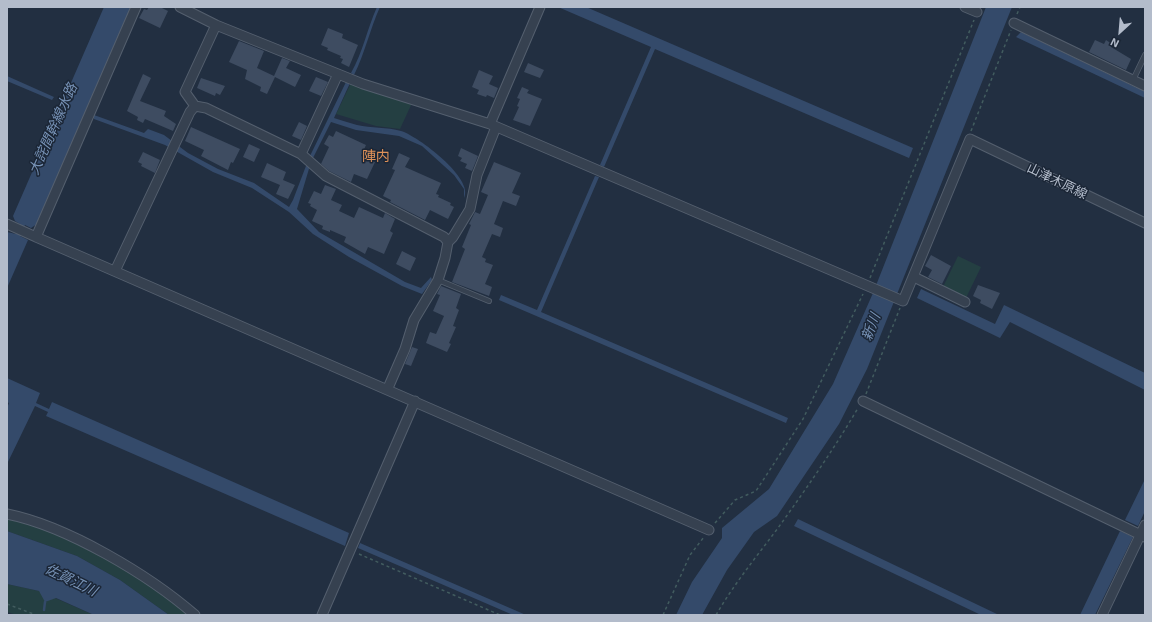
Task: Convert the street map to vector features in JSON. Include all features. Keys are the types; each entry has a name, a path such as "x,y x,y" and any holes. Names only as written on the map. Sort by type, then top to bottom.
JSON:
{"street":[{"path":"36,237 136,7"},
{"path":"180,7 216,25 364,84 493,126 901,300 914,277 970,139"},
{"path":"388,388 405,349 414,320 438,280 448,242 453,237 470,209 477,175 493,126 540,7"},
{"path":"965,7 977,12"},
{"path":"1014,23 1145,86"},
{"path":"216,25 185,92 195,106 206,108 307,159 326,176 444,237 448,242"},
{"path":"307,159 338,74"},
{"path":"115,271 170,151 190,112 195,106"},
{"name":"山津木原線","path":"970,139 1145,223"},
{"path":"7,224 388,388 709,530"},
{"path":"914,277 965,302"},
{"path":"322,615 415,401"},
{"path":"862,401 1143,536"},
{"path":"7,514 23,517 84,542 176,598 195,615"},
{"path":"1102,615 1143,536 1145,525"}],"lane":[{"path":"1133,80 1145,55"},
{"path":"438,280 489,301"}],"path":[{"path":"970,139 972,128 1020,7"},
{"path":"663,615 690,555 735,500 756,491 803,419 869,286 977,12"},
{"path":"716,615 726,597 779,526 842,434 862,401 901,300"},
{"path":"350,550 500,615"},
{"path":"7,604 36,615"}],"green space":[{"path":"351,83 412,103 400,129 376,126 336,114"},
{"path":"958,256 981,267 966,298 943,287"},
{"path":"7,518 22,520 81,544 127,569 190,615 169,615 120,580 77,556 7,531"},
{"path":"7,584 39,591 94,615 17,615 7,612"}],"water":[{"name":"大詫間幹線水路","path":"104,7 131,7 37,224 31,228 25,225 20,236 28,240 7,288 7,232 16,234 20,224 15,221 13,216"},
{"path":"377,7 380,7 354,75 351,73 359,57"},
{"path":"558,7 586,7 913,148 909,158 655,49 604,167 600,165 651,47"},
{"name":"新川","path":"986,7 1012,7 867,369 839,424 777,516 754,532 727,570 702,615 676,615 692,582 722,538 722,528 769,489 833,384 873,293"},
{"path":"1021,32 1137,88 1145,90 1145,98 1016,37"},
{"path":"7,76 54,97 52,100 7,81"},
{"path":"346,82 350,83 334,118 357,125 401,131 420,141 443,159 461,180 465,190 464,198 464,189 454,175 422,146 399,136 356,130 331,122 311,162 297,209 319,232 405,282 421,288 431,277 432,280 422,294 402,286 349,257 313,234 289,212 252,188 213,172 165,145 94,119 94,115 144,133 148,129 164,135 188,153 218,169 254,183 289,207 309,158"},
{"path":"595,176 599,177 541,312 788,418 786,423 499,300 501,295 537,310"},
{"path":"921,289 995,324 1004,305 1145,373 1145,390 1010,322 1000,338 917,298"},
{"path":"7,378 40,393 36,403 49,409 52,402 349,533 345,546 46,416 48,412 35,406 7,464 7,408 9,403 7,402"},
{"path":"1145,479 1145,511 1138,526 1125,520"},
{"path":"798,519 999,615 981,615 794,526"},
{"name":"佐賀江川","path":"7,531 77,556 120,580 169,615 94,615 56,598 45,602 39,591 7,584"},
{"path":"1120,531 1133,537 1095,615 1080,615"},
{"path":"360,543 526,615 513,615 358,548"}],"building":[{"path":"149,7 160,7 168,11 160,28 139,18 144,9 147,10"},
{"path":"328,28 343,34 342,38 358,45 349,67 341,63 343,59 340,58 341,56 327,50 328,48 321,45"},
{"path":"1095,40 1104,44 1106,40 1112,44 1111,47 1131,59 1126,70 1089,52"},
{"path":"239,41 264,51 257,68 274,76 282,58 290,61 286,68 301,75 295,87 275,77 267,94 260,91 261,87 245,79 247,70 229,62"},
{"path":"528,63 544,70 540,78 524,72"},
{"path":"479,70 493,76 489,84 498,88 494,98 487,95 486,97 477,94 479,90 472,87"},
{"path":"143,74 151,78 140,101 166,111 164,116 176,124 173,131 145,119 143,123 137,120 138,117 127,111"},
{"path":"316,77 328,82 321,96 309,91"},
{"path":"201,78 225,86 220,95 216,93 215,96 197,88"},
{"path":"522,87 529,90 527,93 542,99 530,126 513,120 519,107 517,106 520,99 517,98"},
{"path":"299,122 307,126 301,140 292,136"},
{"path":"191,127 240,149 233,163 231,162 228,170 201,156 204,150 185,141"},
{"path":"336,131 366,145 361,156 375,162 367,179 354,174 351,182 329,171 321,164 329,147 324,144 329,135 333,137"},
{"path":"249,144 260,149 254,162 243,157"},
{"path":"461,148 478,156 472,171 465,168 467,164 460,161 462,158 458,156"},
{"path":"143,152 160,160 155,173 141,166 142,164 138,162"},
{"path":"399,153 410,158 405,167 441,183 436,194 439,195 438,197 451,203 450,205 454,207 448,219 430,210 425,220 390,202 391,200 383,196 395,170 392,169"},
{"path":"494,162 521,173 512,193 520,196 516,206 503,201 494,224 503,228 500,237 492,234 482,257 486,259 485,262 493,265 485,284 492,287 489,296 452,282 465,249 462,247 471,225 469,224 475,212 480,214 488,195 481,192"},
{"path":"267,163 286,172 283,180 295,185 288,199 276,194 280,185 261,177"},
{"path":"325,185 336,189 331,200 342,205 339,211 354,218 359,207 383,218 385,213 395,219 390,231 393,233 384,254 368,247 365,254 344,242 346,237 330,230 330,232 322,229 323,226 312,221 317,210 308,203 314,191 321,194"},
{"path":"402,251 416,258 410,271 396,264"},
{"path":"931,255 951,266 942,284 928,277 932,270 925,266"},
{"path":"978,285 1000,293 992,309 980,303 981,300 973,296"},
{"path":"441,286 461,294 456,308 459,310 453,326 456,327 447,352 426,343 430,332 436,334 444,316 433,311 440,295 437,294"},
{"path":"412,347 418,349 411,366 405,364"}],"waterway":[{"path":"44,610 45,602"}],"district":[{"name":"陣内","path":"376,156"}]}
